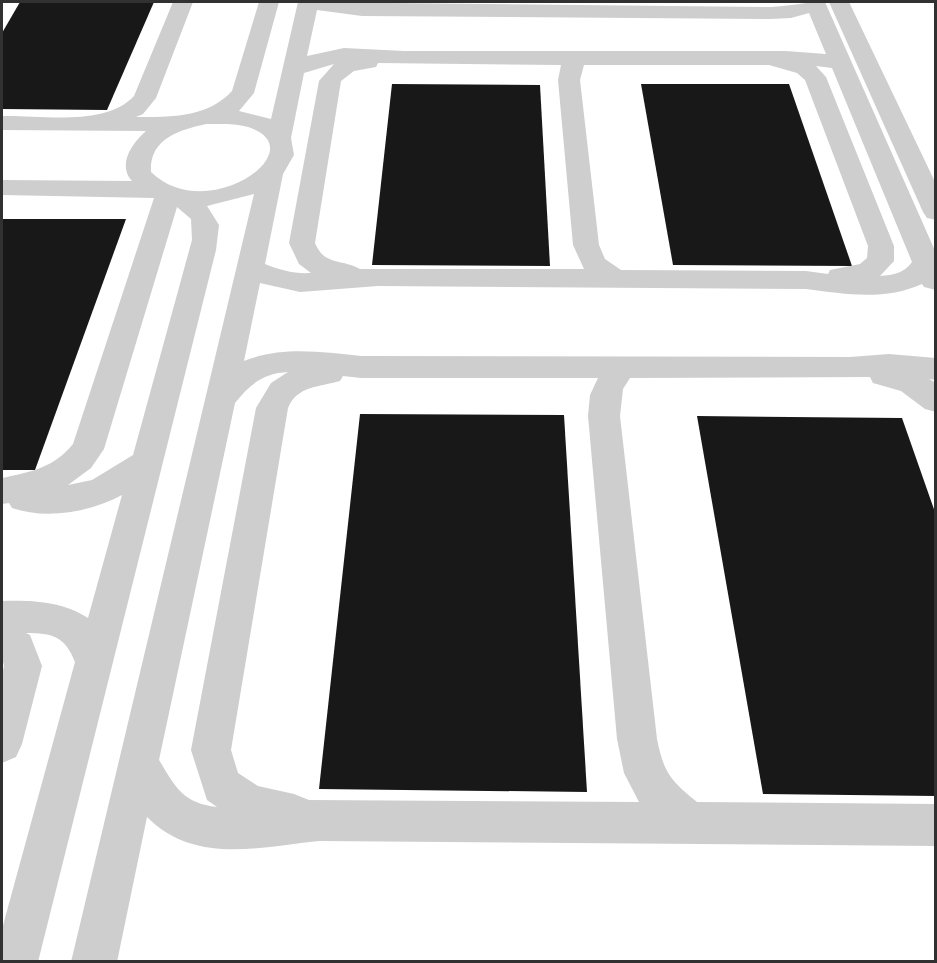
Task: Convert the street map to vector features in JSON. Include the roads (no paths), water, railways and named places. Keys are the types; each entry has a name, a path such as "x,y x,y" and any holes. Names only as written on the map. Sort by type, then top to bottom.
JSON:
{"lane":[{"path":"96,123 117,118 135,110 145,98 183,2"},
{"path":"2,123 176,124 206,117 231,106 243,93 269,2"},
{"path":"94,962 271,174 282,155 279,138 308,2 331,9 350,11 574,6 791,12 815,3 931,274 896,283 860,285 806,280 378,277 300,283 274,278 250,268"},
{"path":"353,2 396,9"},
{"path":"738,11 775,2"},
{"path":"839,2 936,212"},
{"path":"293,70 314,61 344,55 404,58 577,59 812,57 841,63"},
{"path":"378,277 337,272 314,266 305,256 302,243 330,81 336,71 348,64 404,58"},
{"path":"577,59 570,68 569,80 586,245 594,264 616,279"},
{"path":"753,59 805,68 815,77 881,246 880,261 868,272 806,280"},
{"path":"206,117 237,117 262,124 279,138"},
{"path":"15,962 208,229 200,212 168,194 140,174 139,155 152,138 176,124"},
{"path":"2,188 215,198 247,189 271,174"},
{"path":"2,491 59,477 72,469 88,449 168,194"},
{"path":"220,400 239,378 259,366 291,361 361,367 850,368 890,365 936,369"},
{"path":"319,820 250,804 221,786 211,750 272,408 277,394 296,379 361,367"},
{"path":"622,368 610,380 604,395 604,416 637,739 644,773 661,799 689,823"},
{"path":"850,368 905,379 926,391 936,401"},
{"path":"2,498 42,500 86,497 118,484 147,462"},
{"path":"2,617 46,618 71,627 84,639 94,662"},
{"path":"2,637 17,647 23,666 2,744"},
{"path":"138,762 164,804 191,825 232,829 319,820 936,825"}]}
